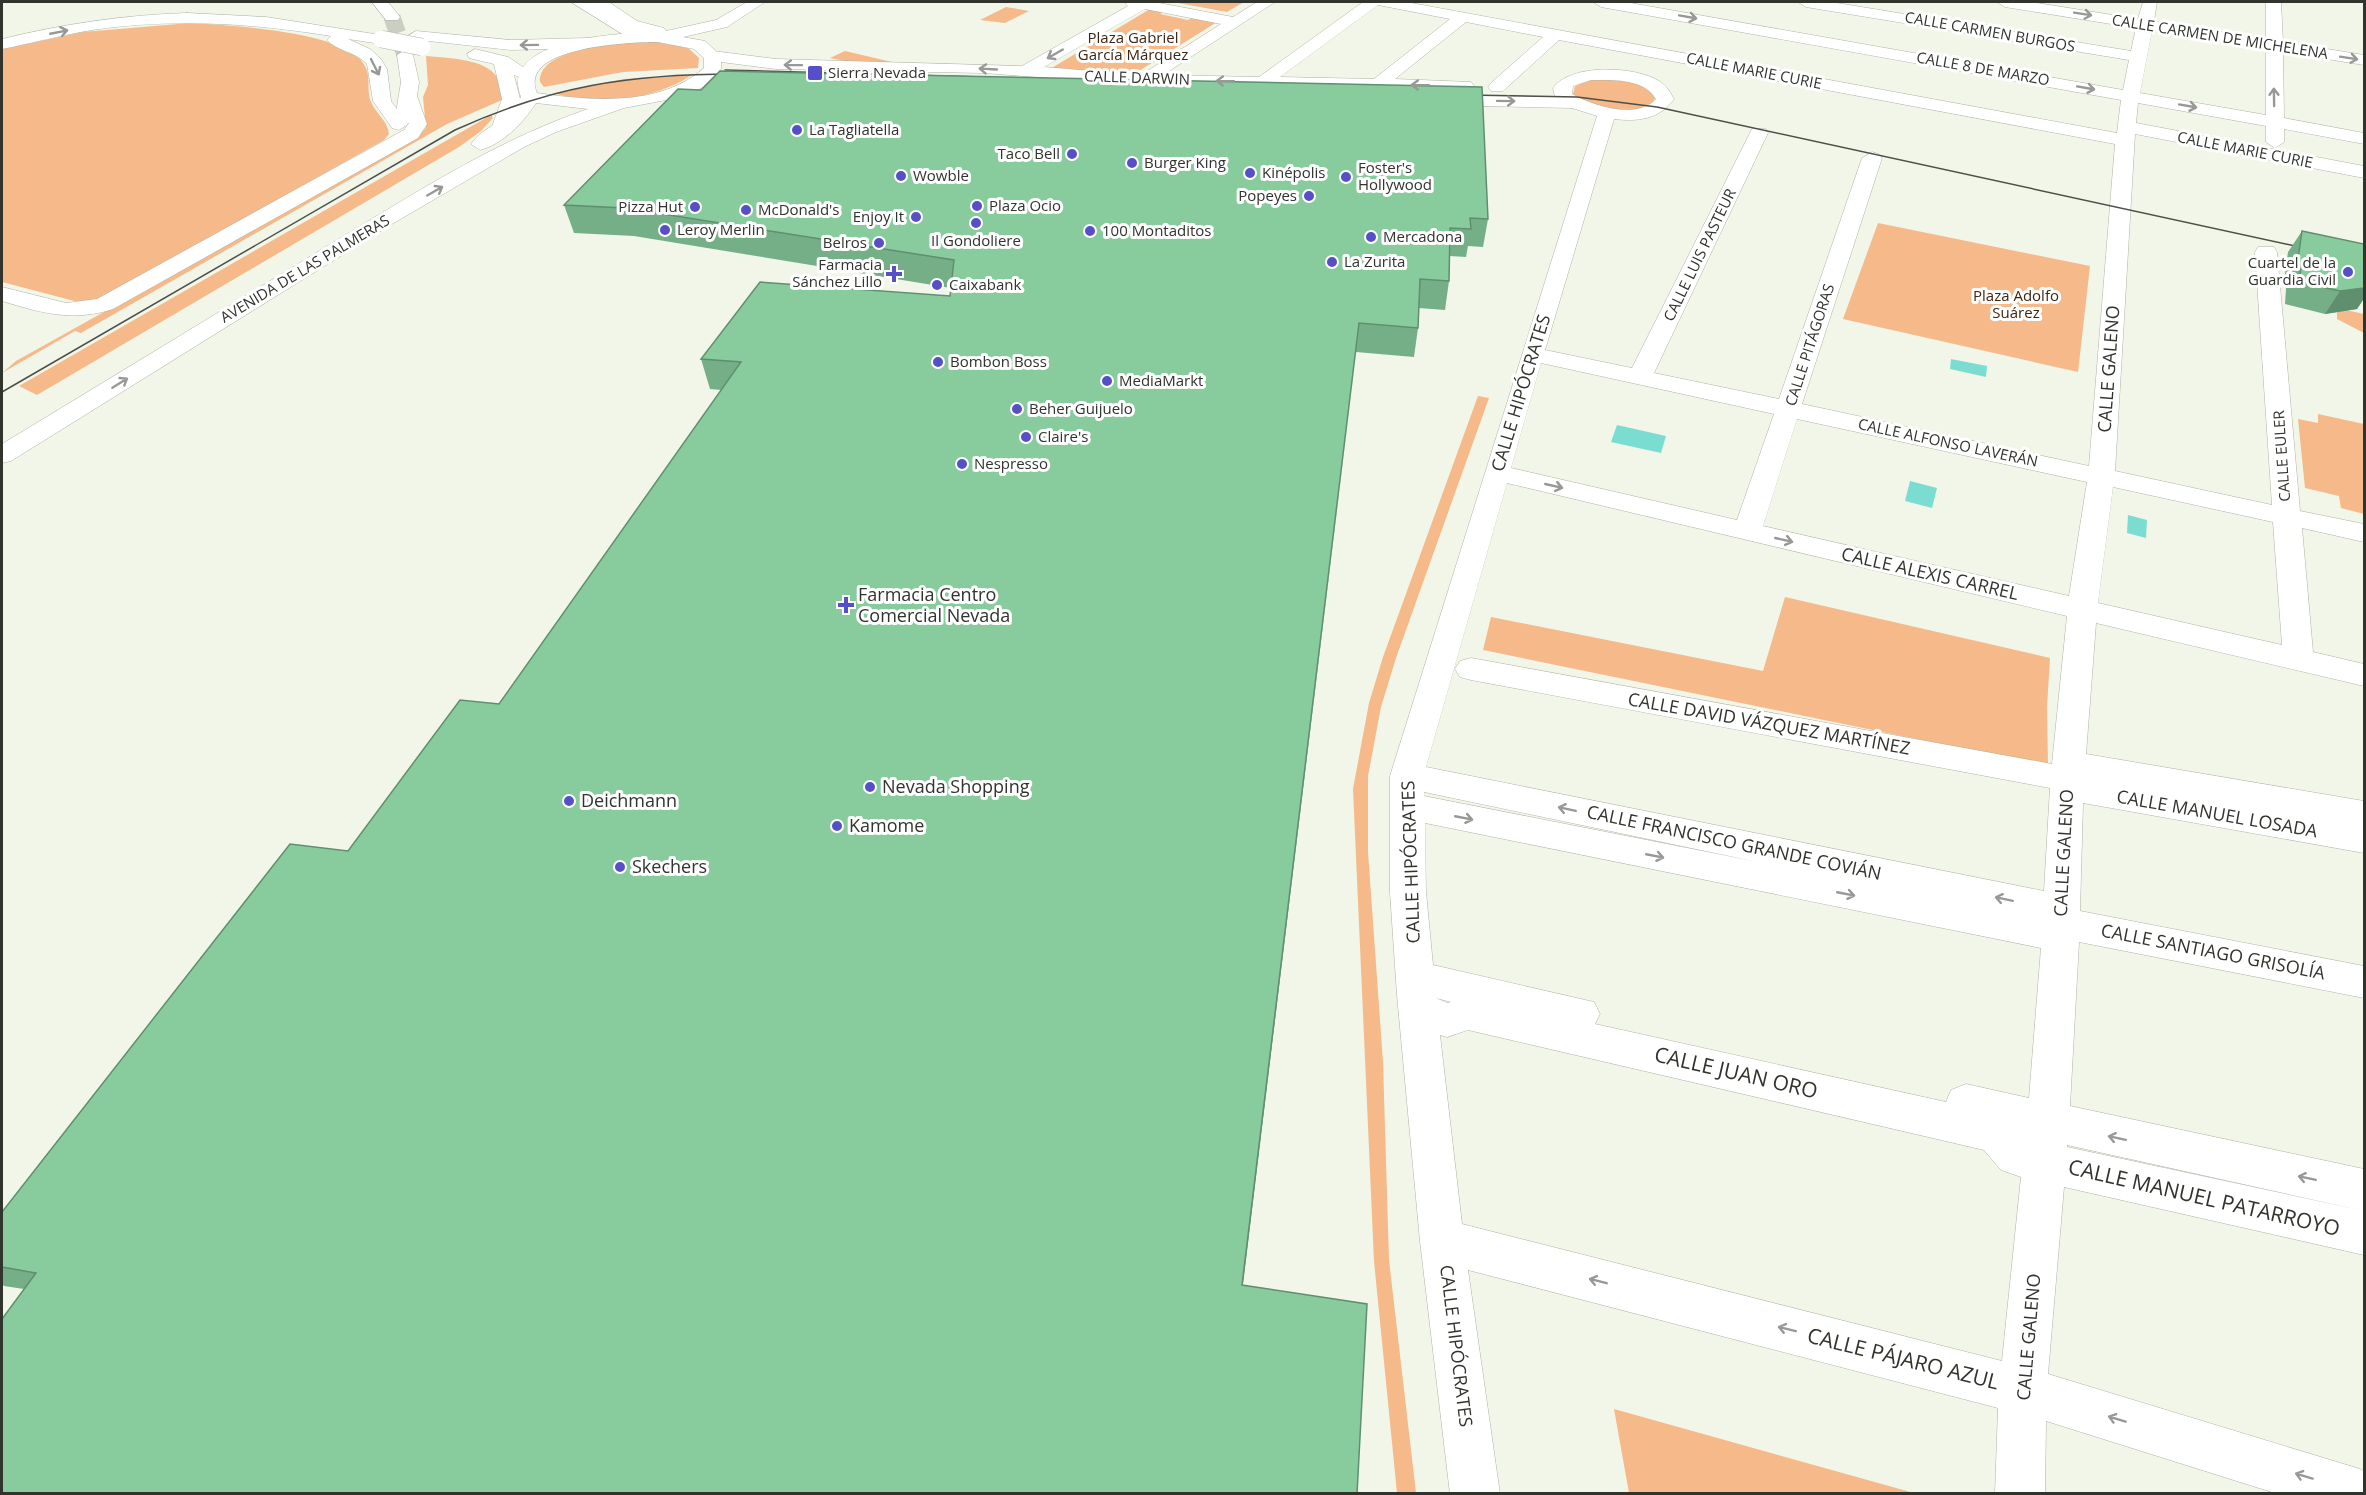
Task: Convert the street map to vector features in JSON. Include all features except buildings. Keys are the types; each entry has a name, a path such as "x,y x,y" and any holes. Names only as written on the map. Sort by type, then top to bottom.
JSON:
{"main road":[{"path":"172,2 419,41 502,61 526,75"},
{"path":"379,2 388,9 392,17 398,2"},
{"path":"579,2 605,16 614,25 638,37"},
{"path":"598,2 638,29 693,31"},
{"path":"419,41 511,45 658,37 693,31 733,19 757,2"},
{"path":"614,25 612,35 543,59 526,75 525,86 530,97 575,105 619,104 657,98 692,85 712,69 711,54 774,2"},
{"path":"1144,80 1267,2"},
{"path":"1263,82 1372,2"},
{"name":"CALLE MARIE CURIE","path":"1383,2 1624,46 1858,77 2125,134 2275,156 2364,172"},
{"name":"CALLE 8 DE MARZO","path":"1601,2 1630,4 2364,138"},
{"name":"CALLE CARMEN BURGOS","path":"1806,2 1868,7 2139,57"},
{"name":"CALLE CARMEN DE MICHELENA","path":"2005,2 2364,60"},
{"name":"CALLE GALENO","path":"2020,1494 2023,1390 2046,1143 2068,777 2082,610 2100,476 2125,134 2130,96 2150,2"},
{"path":"2274,2 2275,156"},
{"path":"1025,71 1137,3 1236,22"},
{"path":"1623,76 1619,72 1630,4"},
{"path":"1858,77 1865,48 1868,7"},
{"path":"1379,84 1464,16"},
{"path":"2,44 96,25 172,18 253,20 309,29 380,35"},
{"path":"309,29 353,46 367,54 378,70 381,100 399,124 400,134 388,147"},
{"path":"1497,87 1556,34"},
{"name":"CALLE DARWIN","path":"658,37 699,45 711,54 776,64 1025,71 1144,80 1497,87 1567,95"},
{"path":"399,124 405,118 408,97 409,72 405,54"},
{"path":"499,132 511,99 502,61"},
{"path":"1623,76 1659,89 1665,99 1660,107 1652,111 1625,114 1606,113 1567,95 1567,82 1584,77 1623,76"},
{"path":"692,85 720,84"},
{"name":"CALLE DARWIN","path":"1011,88 1109,93 1567,95"},
{"path":"2,294 68,312 88,311 388,147 417,128 418,117 408,97"},
{"name":"AVENIDA DE LAS PALMERAS","path":"60,408 499,132 524,110 530,97"},
{"name":"AVENIDA DE LAS PALMERAS","path":"2,455 11,433 60,408 517,143 549,128 619,104"},
{"name":"CALLE HIPÓCRATES","path":"1475,1494 1442,1241 1417,995 1408,892 1407,791 1497,473 1532,354 1604,128 1606,113"},
{"name":"CALLE LUIS PASTEUR","path":"1640,377 1759,133"},
{"name":"CALLE PITÁGORAS","path":"1747,531 1790,409 1872,158"},
{"name":"CALLE EULER","path":"2266,252 2298,660"},
{"name":"CALLE ALFONSO LAVERÁN","path":"1532,354 2364,533"},
{"name":"CALLE ALEXIS CARREL","path":"1497,473 2364,675"},
{"name":"CALLE DAVID VÁZQUEZ MARTÍNEZ","path":"1471,669 2068,777"},
{"name":"CALLE MANUEL LOSADA","path":"2068,777 2364,814"},
{"name":"CALLE MANUEL LOSADA","path":"2068,777 2364,839"},
{"name":"CALLE FRANCISCO GRANDE COVIÁN","path":"1407,791 2061,923"},
{"name":"CALLE SANTIAGO GRISOLÍA","path":"2061,923 2364,981"},
{"name":"CALLE JUAN ORO","path":"1417,995 1447,1020 1468,1013 1997,1133 2016,1156 2046,1143"},
{"name":"CALLE MANUEL PATARROYO","path":"2046,1143 2364,1190"},
{"name":"CALLE MANUEL PATARROYO","path":"2046,1143 2364,1233"},
{"name":"CALLE PÁJARO AZUL","path":"1442,1241 2023,1390 2360,1494"}],"green space":[{"path":"1173,2 1244,2 1227,12"},
{"path":"1006,7 1029,11 1005,23 980,20"},
{"name":"Plaza Gabriel García Márquez","path":"1150,9 1163,12 1160,14 1188,20 1193,17 1217,22 1139,71 1113,70 1111,73 1050,69"},
{"path":"190,23 280,31 328,42 347,49 360,59 367,70 371,102 389,134 384,140 96,301 82,303 2,282 2,49 83,32"},
{"path":"650,41 688,48 699,58 698,68 623,72 544,87 540,82 543,70 553,61 568,54 604,45"},
{"path":"845,51 892,62 845,61 830,58"},
{"path":"426,56 464,60 484,66 497,77 502,100 447,124 81,333 75,331 2,373 16,361 411,141 426,128 423,97 428,85"},
{"path":"692,75 677,84 625,99 588,100 554,93 624,79"},
{"path":"1589,80 1636,83 1645,86 1655,99 1639,109 1602,108 1581,100 1573,94 1575,86"},
{"path":"491,115 493,118 481,131 459,147 37,395 19,386"},
{"name":"Plaza Adolfo Suárez","path":"1878,223 2090,266 2078,372 1843,319"},
{"path":"2337,308 2364,314 2364,333 2337,319"},
{"path":"1478,396 1489,398 1396,658 1381,707 1368,776 1368,852 1383,1062 1389,1260 1416,1493 1397,1493 1374,1261 1353,789 1369,703 1383,657"},
{"path":"2318,414 2364,424 2364,514 2341,508 2339,496 2305,488 2298,419 2318,423"},
{"path":"1785,597 2050,658 2047,707 2048,766 1483,650 1491,617 1763,671"},
{"path":"1614,1409 1914,1493 1629,1493"}],"water":[{"path":"1951,359 1987,366 1986,377 1950,369"},
{"path":"1617,425 1666,436 1661,453 1611,442"},
{"path":"1910,481 1937,488 1932,508 1905,501"},
{"path":"2128,515 2147,520 2146,538 2127,533"}],"tunnel":[{"path":"392,17 405,55"}],"tram line":[{"path":"725,70 1058,79"},
{"path":"2,392 455,130 524,103 592,86 660,77 735,74"},
{"path":"1467,95 1577,97 1657,107 2309,249"}],"place":[{"name":"Sierra Nevada","path":"815,73"},
{"name":"La Tagliatella","path":"797,130"},
{"name":"Taco Bell","path":"1072,154"},
{"name":"Burger King","path":"1132,163"},
{"name":"Kinépolis","path":"1250,173"},
{"name":"Wowble","path":"901,176"},
{"name":"Foster's Hollywood","path":"1346,177"},
{"name":"Popeyes","path":"1309,196"},
{"name":"Plaza Ocio","path":"977,206"},
{"name":"Pizza Hut","path":"695,207"},
{"name":"McDonald's","path":"746,210"},
{"name":"Enjoy It","path":"916,217"},
{"name":"Il Gondoliere","path":"976,223"},
{"name":"Leroy Merlin","path":"665,230"},
{"name":"100 Montaditos","path":"1090,231"},
{"name":"Mercadona","path":"1371,237"},
{"name":"Belros","path":"879,243"},
{"name":"La Zurita","path":"1332,262"},
{"name":"Cuartel de la Guardia Civil","path":"2348,272"},
{"name":"Farmacia Sánchez Lillo","path":"894,274"},
{"name":"Caixabank","path":"937,285"},
{"name":"Bombon Boss","path":"938,362"},
{"name":"MediaMarkt","path":"1107,381"},
{"name":"Beher Guijuelo","path":"1017,409"},
{"name":"Claire's","path":"1026,437"},
{"name":"Nespresso","path":"962,464"},
{"name":"Farmacia Centro Comercial Nevada","path":"846,605"},
{"name":"Nevada Shopping","path":"870,787"},
{"name":"Deichmann","path":"569,801"},
{"name":"Kamome","path":"837,826"},
{"name":"Skechers","path":"620,867"}]}
